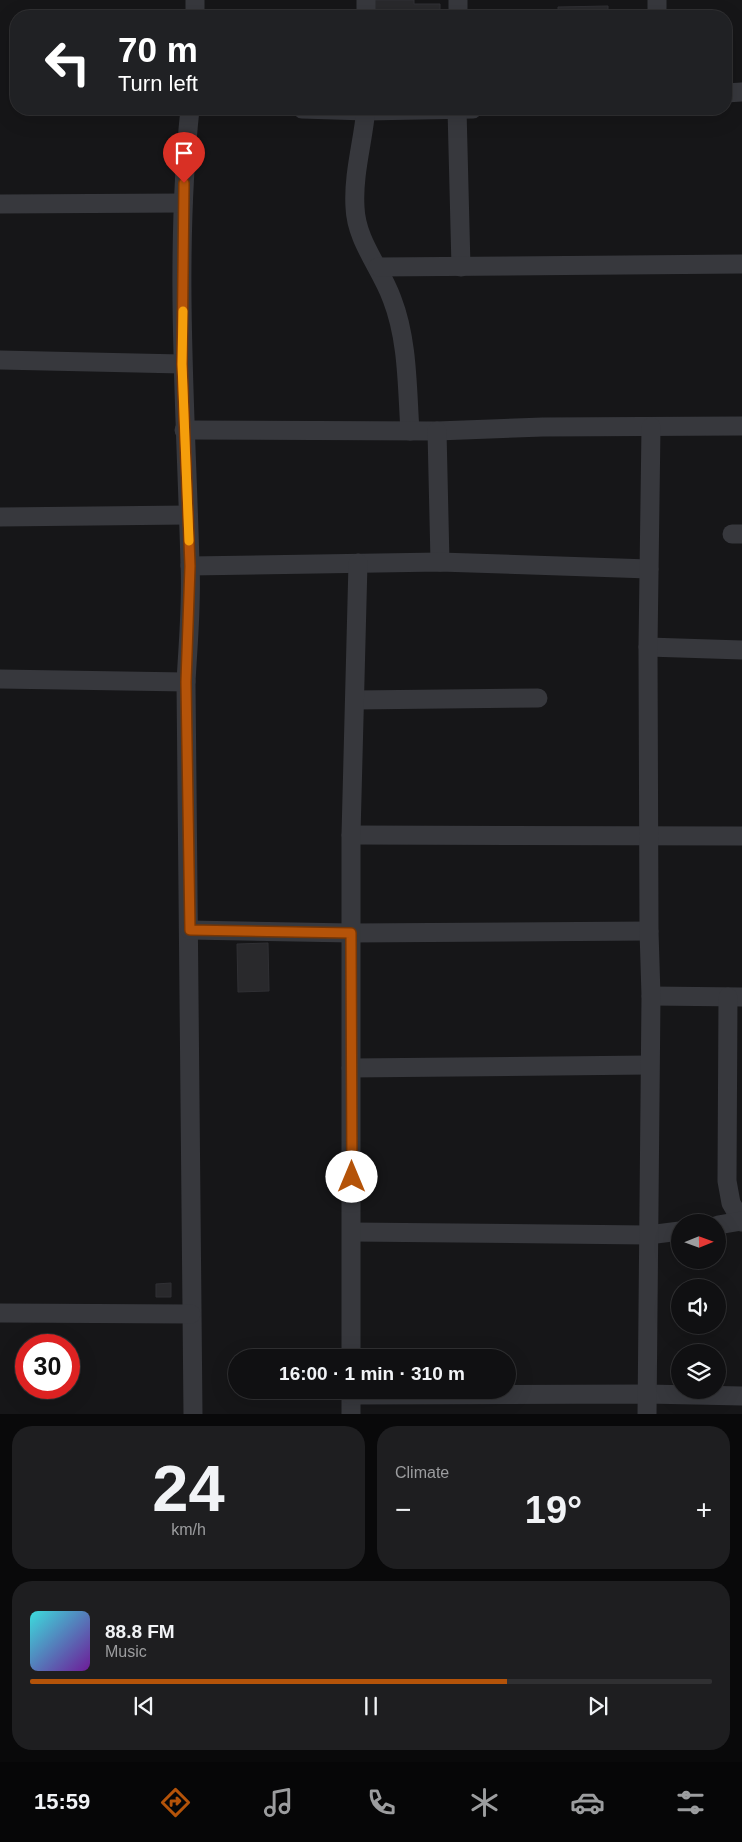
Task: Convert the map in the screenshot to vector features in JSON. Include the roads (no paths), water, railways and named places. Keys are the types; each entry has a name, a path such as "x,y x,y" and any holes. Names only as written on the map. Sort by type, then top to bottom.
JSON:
{"street":[{"path":"190,115 183,203 182,364 190,566 186,682 190,930 193,1414"},
{"path":"365,115 356,175 355,209 364,243 393,299 402,335 410,431"},
{"path":"457,115 461,266"},
{"path":"0,204 183,203"},
{"path":"378,267 742,264"},
{"path":"0,360 182,364"},
{"path":"184,430 437,431 543,427 742,426"},
{"path":"647,1414 651,996 648,647 651,427"},
{"path":"437,431 440,562"},
{"path":"0,517 188,514"},
{"path":"190,566 440,562 649,569"},
{"path":"351,1349 351,835 358,563"},
{"path":"648,647 742,650"},
{"path":"0,679 186,682"},
{"path":"355,700 538,698"},
{"path":"351,835 742,836"},
{"path":"190,930 351,933 649,931"},
{"path":"651,996 735,997 734,1138 726,1182 731,1203 741,1221 726,1224"},
{"path":"351,1068 649,1065"},
{"path":"352,1232 648,1235 671,1232"},
{"path":"0,1312 191,1314"},
{"path":"516,1393 742,1396"},
{"path":"351,1399 351,1414"}]}
